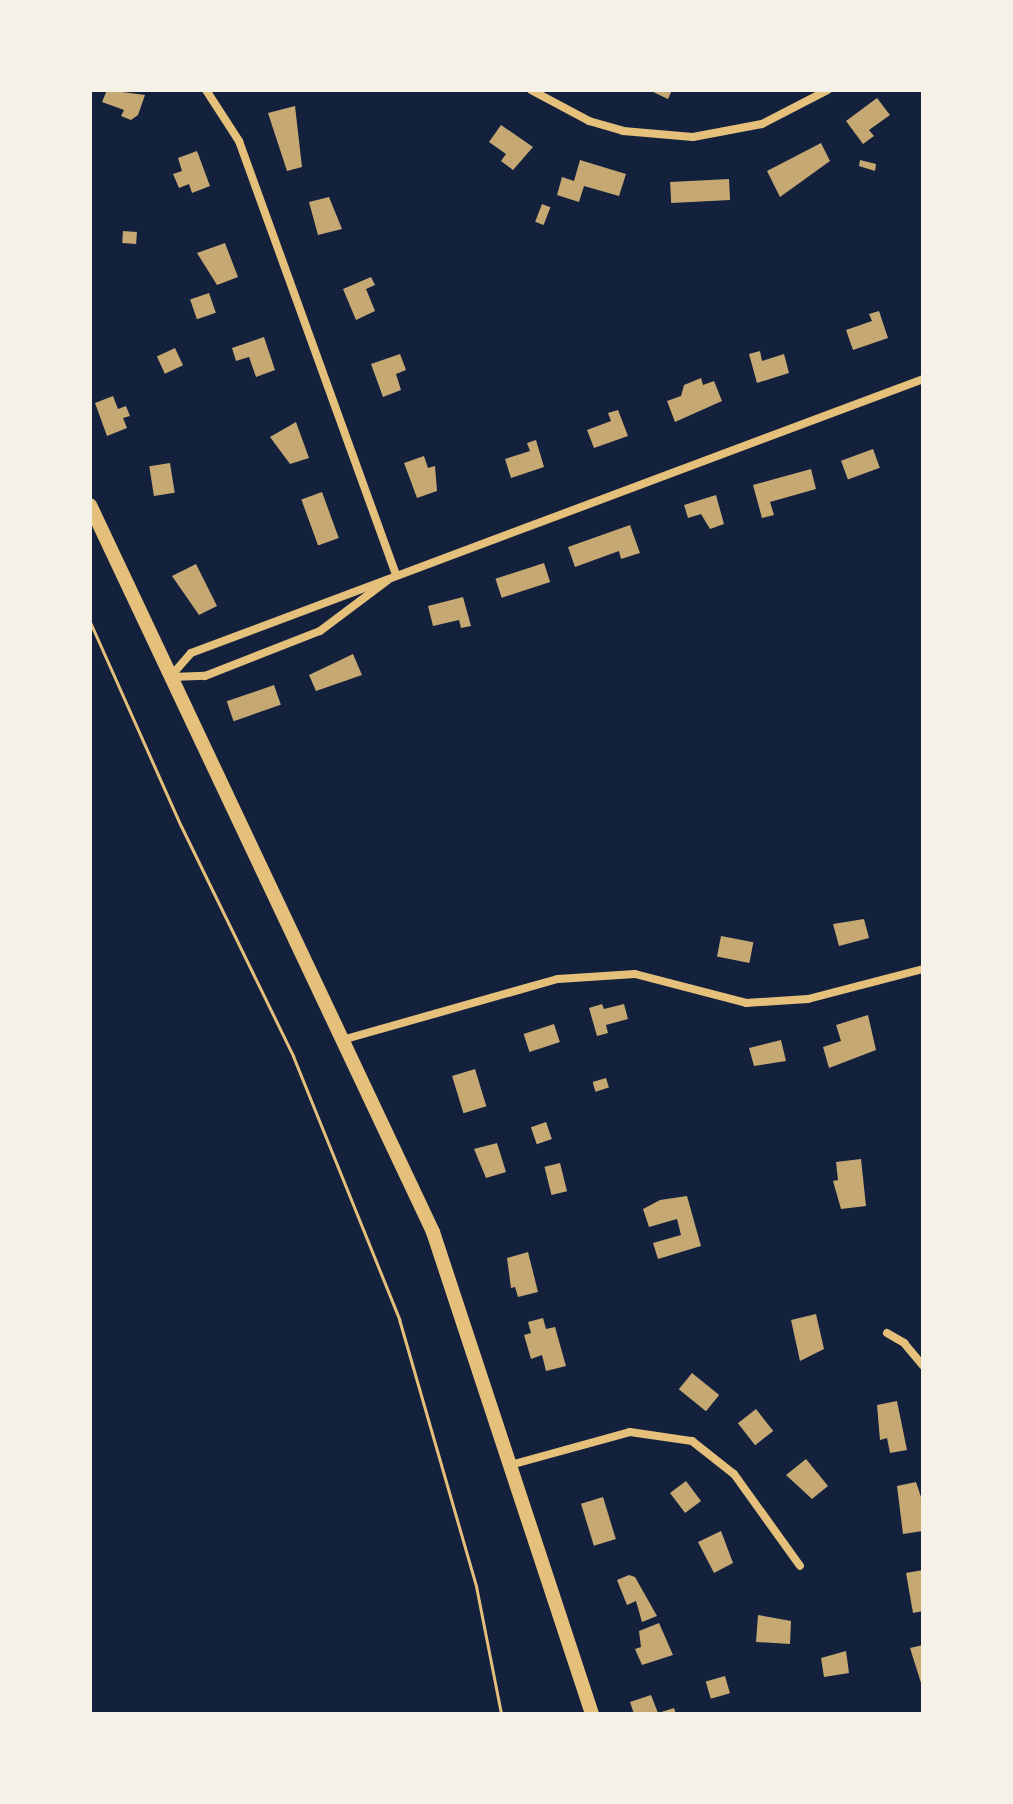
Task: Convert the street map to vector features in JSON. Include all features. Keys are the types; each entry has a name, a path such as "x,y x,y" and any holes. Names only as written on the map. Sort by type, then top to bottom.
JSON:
{"main road":[{"path":"90,505 433,1232 514,1464 592,1714"}],"street":[{"path":"206,90 239,141 396,574"},
{"path":"531,90 589,121 623,131 693,137 762,124 828,90"},
{"path":"170,677 191,653 923,379"},
{"path":"170,677 205,676 320,631 396,574"},
{"path":"342,1040 558,979 635,974 746,1003 808,999 923,969"},
{"path":"887,1333 904,1343 923,1366"},
{"path":"514,1464 630,1432 692,1441 734,1474 800,1566"}],"path":[{"path":"90,622 181,826 293,1056 399,1319 476,1586 501,1714"}],"building":[{"path":"107,90 145,95 138,115 131,120 121,116 124,110 102,102"},
{"path":"649,90 672,90 668,99"},
{"path":"877,98 890,115 869,130 874,136 863,144 846,121"},
{"path":"295,106 302,167 287,171 268,113"},
{"path":"501,125 533,147 513,170 501,161 506,154 489,142"},
{"path":"821,143 830,161 780,197 767,171"},
{"path":"197,151 210,186 192,193 189,184 179,188 173,174 182,171 178,158"},
{"path":"580,160 626,174 619,196 584,186 579,202 557,195 562,177 574,181"},
{"path":"860,160 876,164 875,171 859,166"},
{"path":"729,179 730,200 671,203 670,182"},
{"path":"329,197 342,229 318,235 309,202"},
{"path":"542,204 550,207 544,225 535,222"},
{"path":"123,231 137,232 136,244 122,243"},
{"path":"225,243 238,277 217,285 197,253"},
{"path":"371,277 375,285 366,289 375,311 356,320 343,289"},
{"path":"209,293 216,313 197,319 190,300"},
{"path":"879,311 888,338 853,350 846,330 872,321 869,314"},
{"path":"264,337 275,370 256,377 249,357 236,361 232,348"},
{"path":"175,348 183,365 165,374 157,356"},
{"path":"760,351 762,361 784,354 789,373 757,383 749,354"},
{"path":"400,354 406,370 396,374 401,390 383,397 371,364"},
{"path":"701,378 703,385 714,381 722,401 675,422 667,401 681,396 684,385"},
{"path":"113,396 118,409 126,406 130,416 123,418 127,428 107,436 95,403"},
{"path":"618,410 628,436 594,448 587,430 611,421 608,413"},
{"path":"296,422 309,458 290,464 270,437"},
{"path":"536,440 544,467 511,478 505,459 530,451 527,443"},
{"path":"873,449 880,468 848,479 841,461"},
{"path":"424,456 428,468 435,466 437,491 417,498 404,463"},
{"path":"170,463 175,493 154,496 149,466"},
{"path":"811,469 816,489 770,502 774,515 762,518 753,485"},
{"path":"322,492 339,538 318,546 301,500"},
{"path":"716,495 724,524 710,529 701,514 688,518 684,505"},
{"path":"630,525 640,553 621,559 619,551 575,567 568,547"},
{"path":"544,563 550,582 502,598 495,579"},
{"path":"196,564 217,606 199,615 172,576"},
{"path":"463,597 471,626 461,628 459,620 433,626 428,606"},
{"path":"353,654 362,675 316,691 309,675"},
{"path":"274,685 281,705 234,721 227,701"},
{"path":"864,919 869,938 839,946 833,924"},
{"path":"721,936 753,942 749,963 717,957"},
{"path":"602,1004 604,1009 624,1004 628,1019 606,1025 608,1033 597,1036 589,1008"},
{"path":"868,1015 876,1050 829,1068 823,1047 841,1041 836,1025"},
{"path":"554,1024 560,1042 529,1052 524,1034"},
{"path":"781,1040 786,1061 754,1066 749,1048"},
{"path":"475,1069 486,1106 463,1113 452,1076"},
{"path":"606,1078 609,1088 596,1092 593,1082"},
{"path":"546,1122 552,1139 537,1144 531,1127"},
{"path":"497,1143 506,1172 486,1178 474,1149"},
{"path":"861,1159 866,1206 841,1209 833,1181 838,1180 836,1162"},
{"path":"560,1163 567,1191 551,1195 544,1167"},
{"path":"687,1196 701,1246 658,1259 653,1243 681,1235 677,1219 649,1227 643,1209 660,1200"},
{"path":"528,1252 538,1292 518,1297 515,1287 511,1288 507,1258"},
{"path":"816,1314 824,1349 800,1361 791,1320"},
{"path":"543,1318 546,1329 555,1327 566,1366 546,1371 542,1355 531,1359 524,1335 531,1333 528,1322"},
{"path":"692,1373 719,1395 706,1411 679,1389"},
{"path":"897,1401 907,1450 890,1453 887,1438 880,1440 877,1405"},
{"path":"756,1409 773,1431 755,1445 738,1423"},
{"path":"806,1459 828,1486 812,1499 786,1475"},
{"path":"686,1481 701,1501 685,1513 670,1493"},
{"path":"916,1482 923,1503 923,1531 903,1534 897,1486"},
{"path":"603,1497 616,1539 594,1546 581,1504"},
{"path":"721,1531 733,1563 714,1573 698,1542"},
{"path":"923,1570 923,1611 913,1613 906,1573"},
{"path":"629,1575 635,1577 657,1616 642,1622 636,1601 627,1605 617,1580"},
{"path":"758,1615 791,1621 790,1644 756,1642"},
{"path":"659,1623 673,1655 642,1665 635,1649 641,1647 639,1631"},
{"path":"923,1645 923,1682 921,1683 910,1648"},
{"path":"846,1651 849,1673 824,1677 821,1658"},
{"path":"725,1676 730,1693 711,1699 706,1682"},
{"path":"651,1695 658,1713 674,1708 676,1714 634,1714 630,1702"}]}
